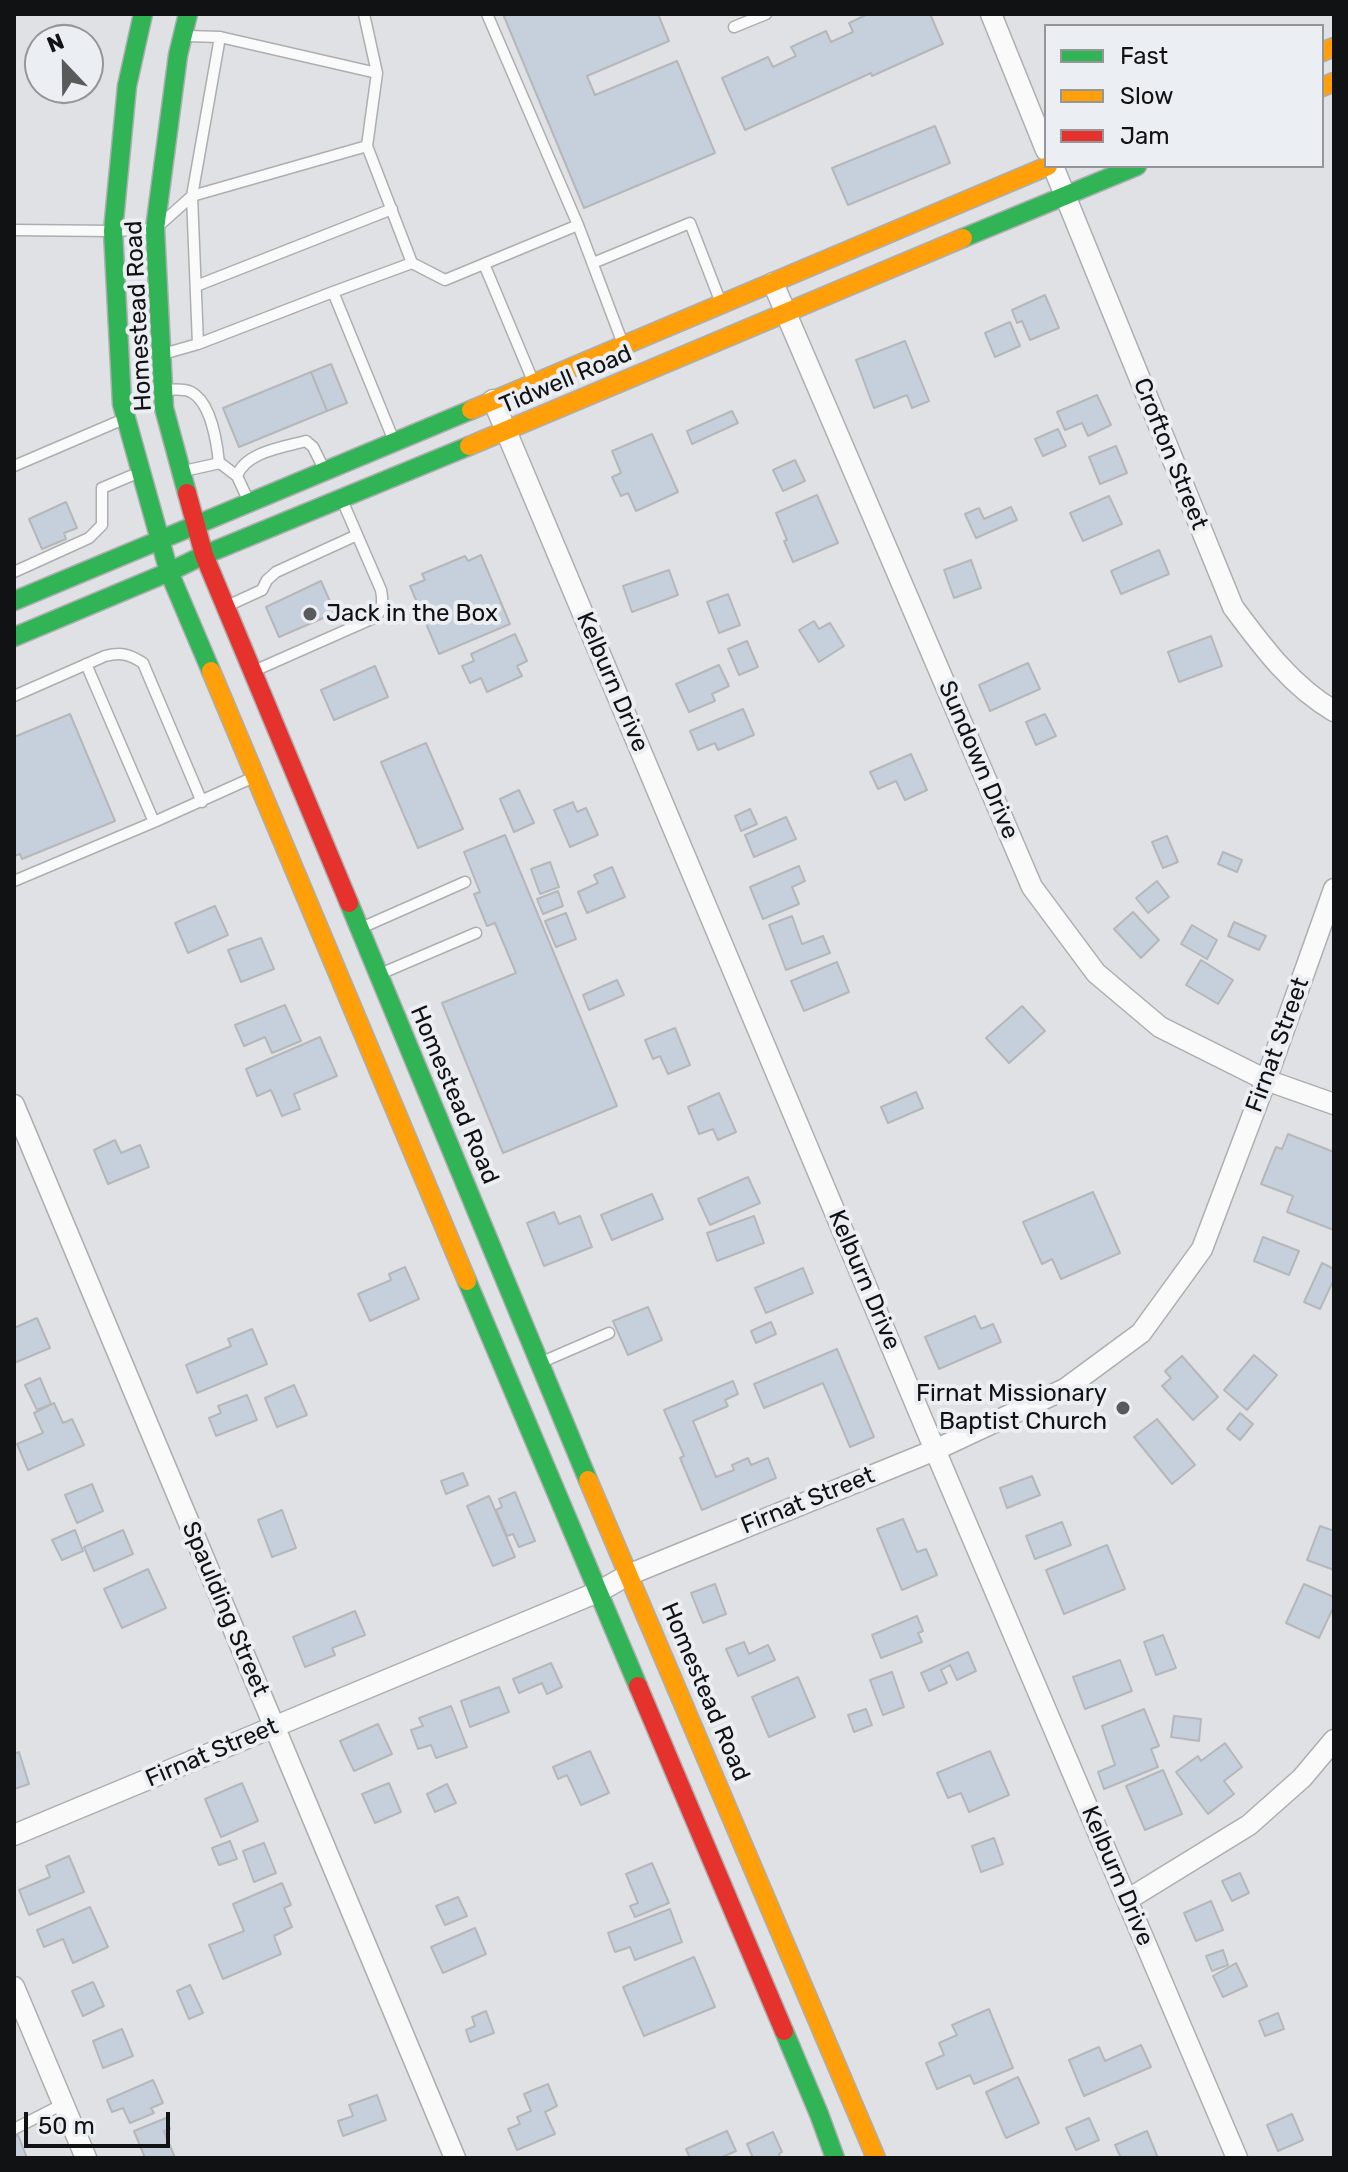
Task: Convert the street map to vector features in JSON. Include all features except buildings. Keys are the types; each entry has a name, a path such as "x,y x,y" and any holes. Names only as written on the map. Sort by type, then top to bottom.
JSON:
{"main road":[{"name":"Homestead Road","path":"143,14 127,86 113,231 122,404 169,572 255,777 296,826 359,929 378,974 410,1097 540,1363 876,2158"},
{"name":"Homestead Road","path":"188,14 178,55 155,229 164,408 204,555 252,671 296,826 410,1097 598,1592 835,2158"},
{"name":"Tidwell Road","path":"14,601 1045,168"},
{"name":"Tidwell Road","path":"14,637 1132,168"},
{"path":"726,1894 758,1879"},
{"path":"819,2114 853,2102"}],"street":[{"path":"991,14 1044,145"},
{"name":"Crofton Street","path":"1051,168 1233,607 1291,679 1334,711"},
{"name":"Sundown Drive","path":"773,283 1032,887 1096,973 1160,1027 1266,1080 1334,1104"},
{"name":"Kelburn Drive","path":"493,400 1237,2158"},
{"name":"Firnat Street","path":"14,1835 598,1592 628,1575 935,1450 1065,1389 1141,1333 1202,1249 1334,889"},
{"name":"Spaulding Street","path":"14,1105 455,2158"},
{"path":"1127,1900 1249,1825 1302,1778 1334,1740"},
{"path":"14,1987 86,2158"}],"lane":[{"path":"364,14 377,73 367,146 412,263 445,280 578,225"},
{"path":"487,14 578,225 623,346"},
{"path":"734,27 766,14"},
{"path":"183,35 220,37 377,73"},
{"path":"198,344 192,196 220,37"},
{"path":"14,230 155,229 192,196 367,146"},
{"path":"196,286 392,209"},
{"path":"593,263 690,223 721,305"},
{"path":"162,354 198,344 412,263"},
{"path":"484,264 534,383"},
{"path":"333,292 394,441"},
{"path":"164,390 187,390 200,401 216,437 219,463"},
{"path":"14,466 126,419"},
{"path":"237,476 240,468 267,451 306,441 313,447 325,471"},
{"path":"182,472 219,463 237,476 249,502"},
{"path":"14,572 89,538 102,525 102,488 141,472"},
{"path":"252,671 376,617 381,610 381,590 341,499"},
{"path":"225,607 262,590 276,572 357,535"},
{"path":"35,562 45,588"},
{"path":"14,696 119,652 132,656 143,663 202,802"},
{"path":"86,664 154,822"},
{"path":"14,881 255,777"},
{"path":"359,929 465,882"},
{"path":"378,974 476,933"},
{"path":"540,1363 609,1333"},
{"path":"14,2129 63,2104"}],"traffic: fast":[{"path":"143,14 127,86 113,231 122,404 169,572 211,671"},
{"path":"187,493 164,408 155,229 178,55 188,14"},
{"path":"963,238 1132,168"},
{"path":"14,601 471,410"},
{"path":"14,637 469,446"},
{"path":"349,903 588,1480"},
{"path":"467,1281 638,1686"},
{"path":"784,2031 835,2158"}],"traffic: slow":[{"path":"1324,51 1334,47"},
{"path":"1324,86 1334,82"},
{"path":"471,410 1044,168"},
{"path":"469,446 963,238"},
{"path":"211,671 467,1281"},
{"path":"588,1480 876,2158"}],"traffic: jam":[{"path":"187,493 204,555 349,903"},
{"path":"638,1686 784,2031"}],"place":[{"name":"Jack in the Box","path":"310,614"},
{"name":"Firnat Missionary Baptist Church","path":"1123,1408"}]}
